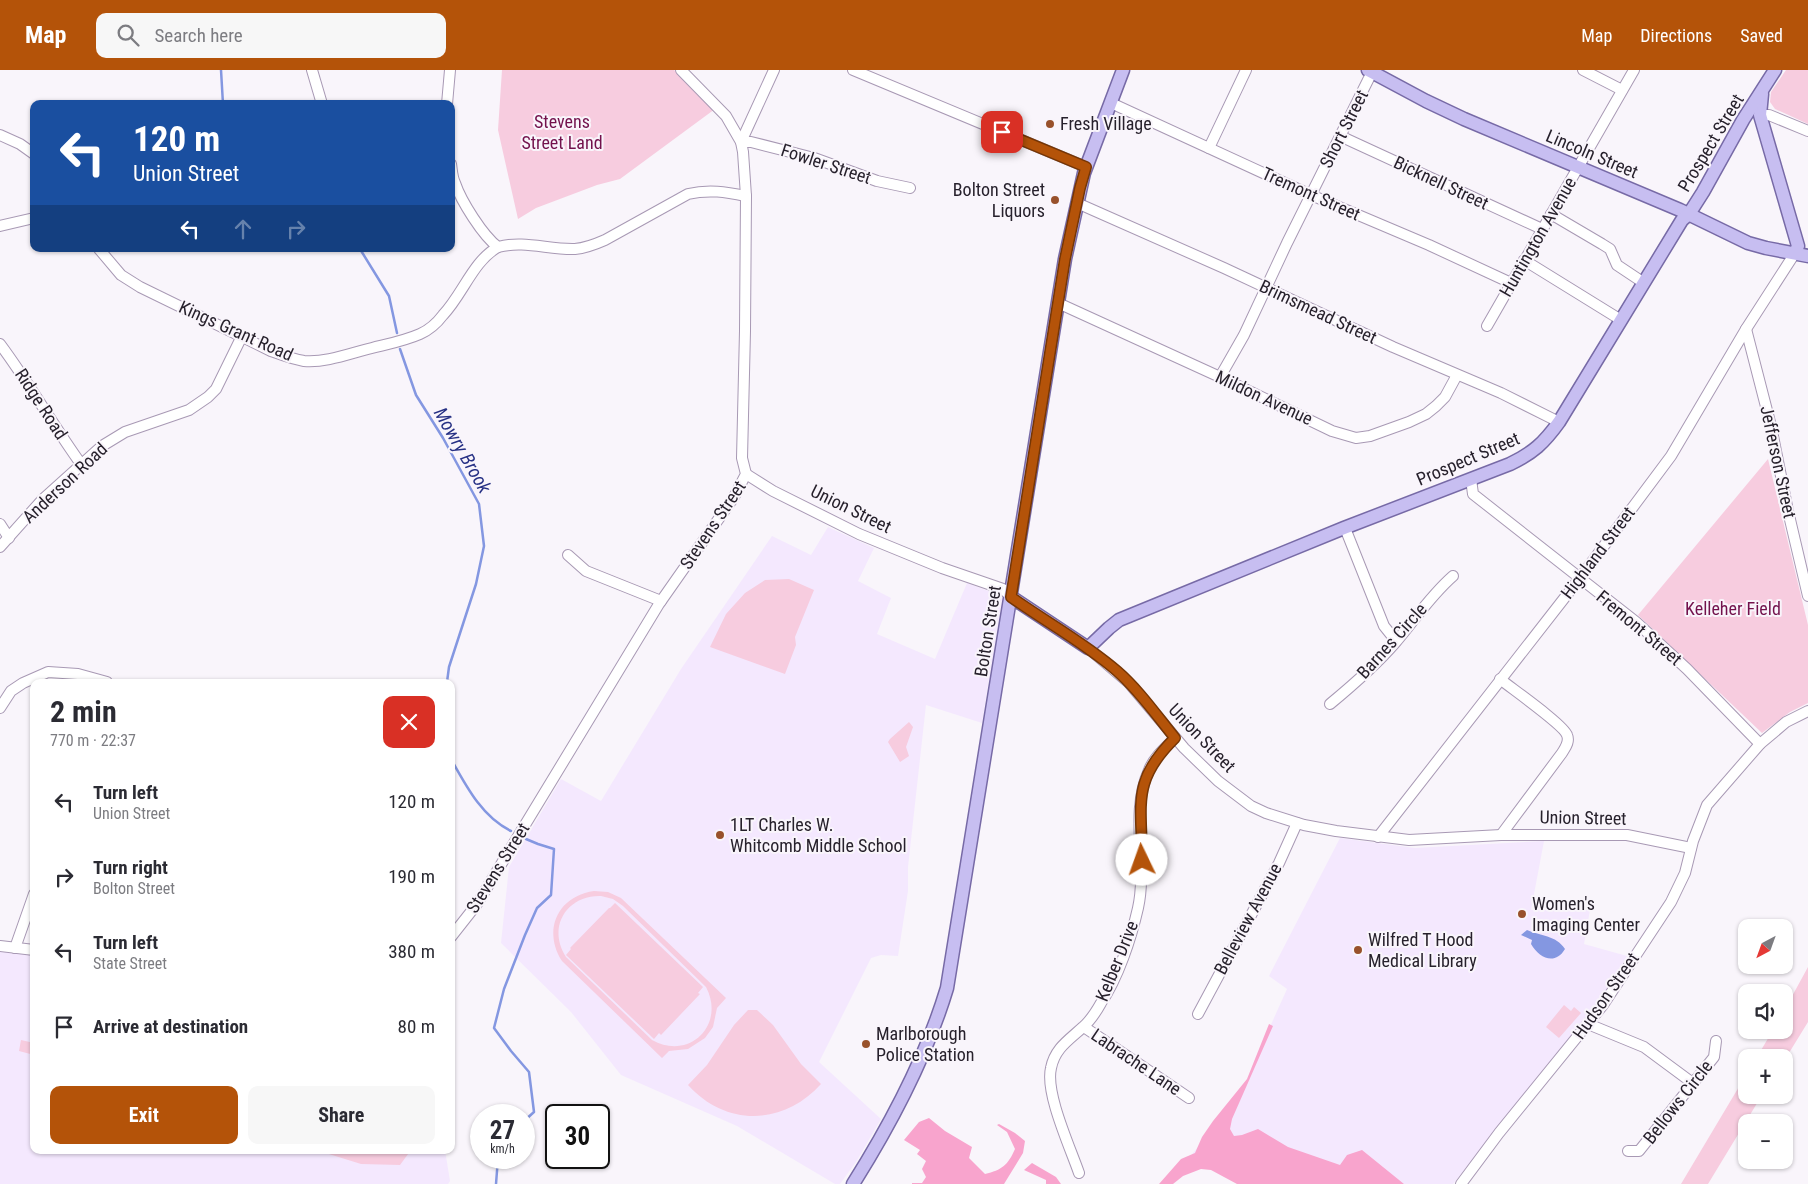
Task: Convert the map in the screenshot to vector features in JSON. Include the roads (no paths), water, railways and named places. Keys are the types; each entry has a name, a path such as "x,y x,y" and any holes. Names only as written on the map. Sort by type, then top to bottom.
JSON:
{"main road":[{"name":"Bolton Street","path":"853,1184 886,1129 917,1071 947,988 1058,303 1077,203 1086,167 1123,70"},
{"name":"Prospect Street","path":"1088,648 1108,628 1120,620 1529,455 1545,440 1559,422 1682,220 1689,214 1743,120 1775,70"},
{"name":"Lincoln Street","path":"1371,71 1441,108 1689,214 1748,243 1808,256"},
{"path":"1762,92 1760,115 1798,246 1794,253"},
{"name":"Union Street","path":"1011,597 1088,648"}],"street":[{"path":"312,70 321,100"},
{"path":"448,100 450,70"},
{"name":"Stevens Street","path":"455,932 477,904 661,602 734,497 746,474 742,458 746,196 743,152 741,142 726,116 680,70"},
{"path":"741,142 774,70"},
{"path":"853,70 1086,167"},
{"path":"1209,148 1246,70"},
{"path":"1583,70 1622,90"},
{"name":"Huntington Avenue","path":"1487,326 1634,70"},
{"name":"Short Street","path":"1220,377 1244,335 1371,71"},
{"name":"Tremont Street","path":"1112,102 1311,195 1429,245 1511,283"},
{"path":"1760,115 1769,115 1808,131"},
{"path":"0,135 20,144 30,151"},
{"name":"Bicknell Street","path":"1340,136 1542,230"},
{"name":"Fowler Street","path":"741,142 751,142 814,158 877,181 910,188"},
{"path":"455,186 484,233 498,247 513,244 576,249 605,240 688,194 700,191 719,191 746,196"},
{"name":"Brimsmead Street","path":"1077,203 1559,422"},
{"path":"1551,214 1610,249 1617,266 1644,282"},
{"path":"0,226 30,219"},
{"name":"Kings Grant Road","path":"102,252 121,275 140,287 271,351 288,358 305,361 336,357 420,334 438,322 481,262 498,247"},
{"name":"Highland Street","path":"1378,837 1580,578 1671,456 1794,253"},
{"path":"1524,260 1621,320"},
{"name":"Mildon Avenue","path":"1058,303 1220,377 1332,431 1356,438 1370,436 1426,414 1445,396 1457,375"},
{"name":"Jefferson Street","path":"1746,330 1772,426 1788,511 1808,596"},
{"name":"Anderson Road","path":"0,547 42,500 102,446 125,432 189,410 208,398 216,389 242,336"},
{"name":"Ridge Road","path":"0,344 81,464"},
{"name":"Union Street","path":"746,474 859,534 926,562 1003,589 1011,597"},
{"name":"Fremont Street","path":"1471,479 1473,494 1636,622 1662,645 1760,744"},
{"path":"0,524 9,538"},
{"path":"1345,528 1384,626 1396,641"},
{"path":"568,555 586,571 661,602"},
{"name":"Barnes Circle","path":"1330,704 1372,668 1438,589 1453,576"},
{"name":"Union Street","path":"1088,648 1130,683 1175,738 1218,781 1251,806 1297,823 1378,837 1409,840 1501,834 1627,835 1691,848"},
{"path":"32,679 48,672 78,674 96,679"},
{"path":"1500,679 1566,731 1568,737 1562,753 1501,834"},
{"path":"0,708 11,691 30,680"},
{"name":"Hudson Street","path":"1461,1184 1511,1117 1603,1004 1671,902 1685,873 1698,824 1707,806 1760,744 1786,722 1808,711"},
{"name":"Kelber Drive","path":"1079,1173 1056,1106 1050,1078 1055,1056 1060,1048 1084,1027 1110,988 1132,930 1140,889 1142,849 1139,824 1140,801 1149,769 1159,753 1175,738"},
{"name":"Belleview Avenue","path":"1198,1014 1279,863 1297,823"},
{"path":"15,948 30,905"},
{"path":"0,946 30,950"},
{"path":"1588,1024 1644,1047 1694,1084"},
{"name":"Labrache Lane","path":"1084,1027 1189,1098"},
{"name":"Bellows Circle","path":"1628,1151 1639,1151 1694,1084 1714,1057 1716,1040"}],"water":[{"path":"1527,930 1552,938 1565,949 1561,954 1552,959 1543,956 1534,949 1531,944 1532,940 1521,935"}],"waterway":[{"name":"Mowry Brook","path":"221,70 223,100"},
{"name":"Mowry Brook","path":"362,252 389,296 397,333"},
{"name":"Mowry Brook","path":"400,349 416,395 443,438 479,504 484,546 476,584 449,667 447,679"},
{"name":"Mowry Brook","path":"455,766 483,809 492,818 511,831"},
{"path":"526,839 554,849 551,895 537,908 525,935 504,989 494,1028 529,1072 533,1104"},
{"path":"496,1184 497,1169"}],"place":[{"name":"Fresh Village","path":"1050,124"},
{"name":"Bolton Street Liquors","path":"1055,200"},
{"name":"1LT Charles W. Whitcomb Middle School","path":"720,835"},
{"name":"Women's Imaging Center","path":"1522,914"},
{"name":"Wilfred T Hood Medical Library","path":"1358,950"},
{"name":"Marlborough Police Station","path":"866,1044"}],"park label":[{"name":"Stevens Street Land","path":"562,132"},
{"name":"Kelleher Field","path":"1733,609"}]}
